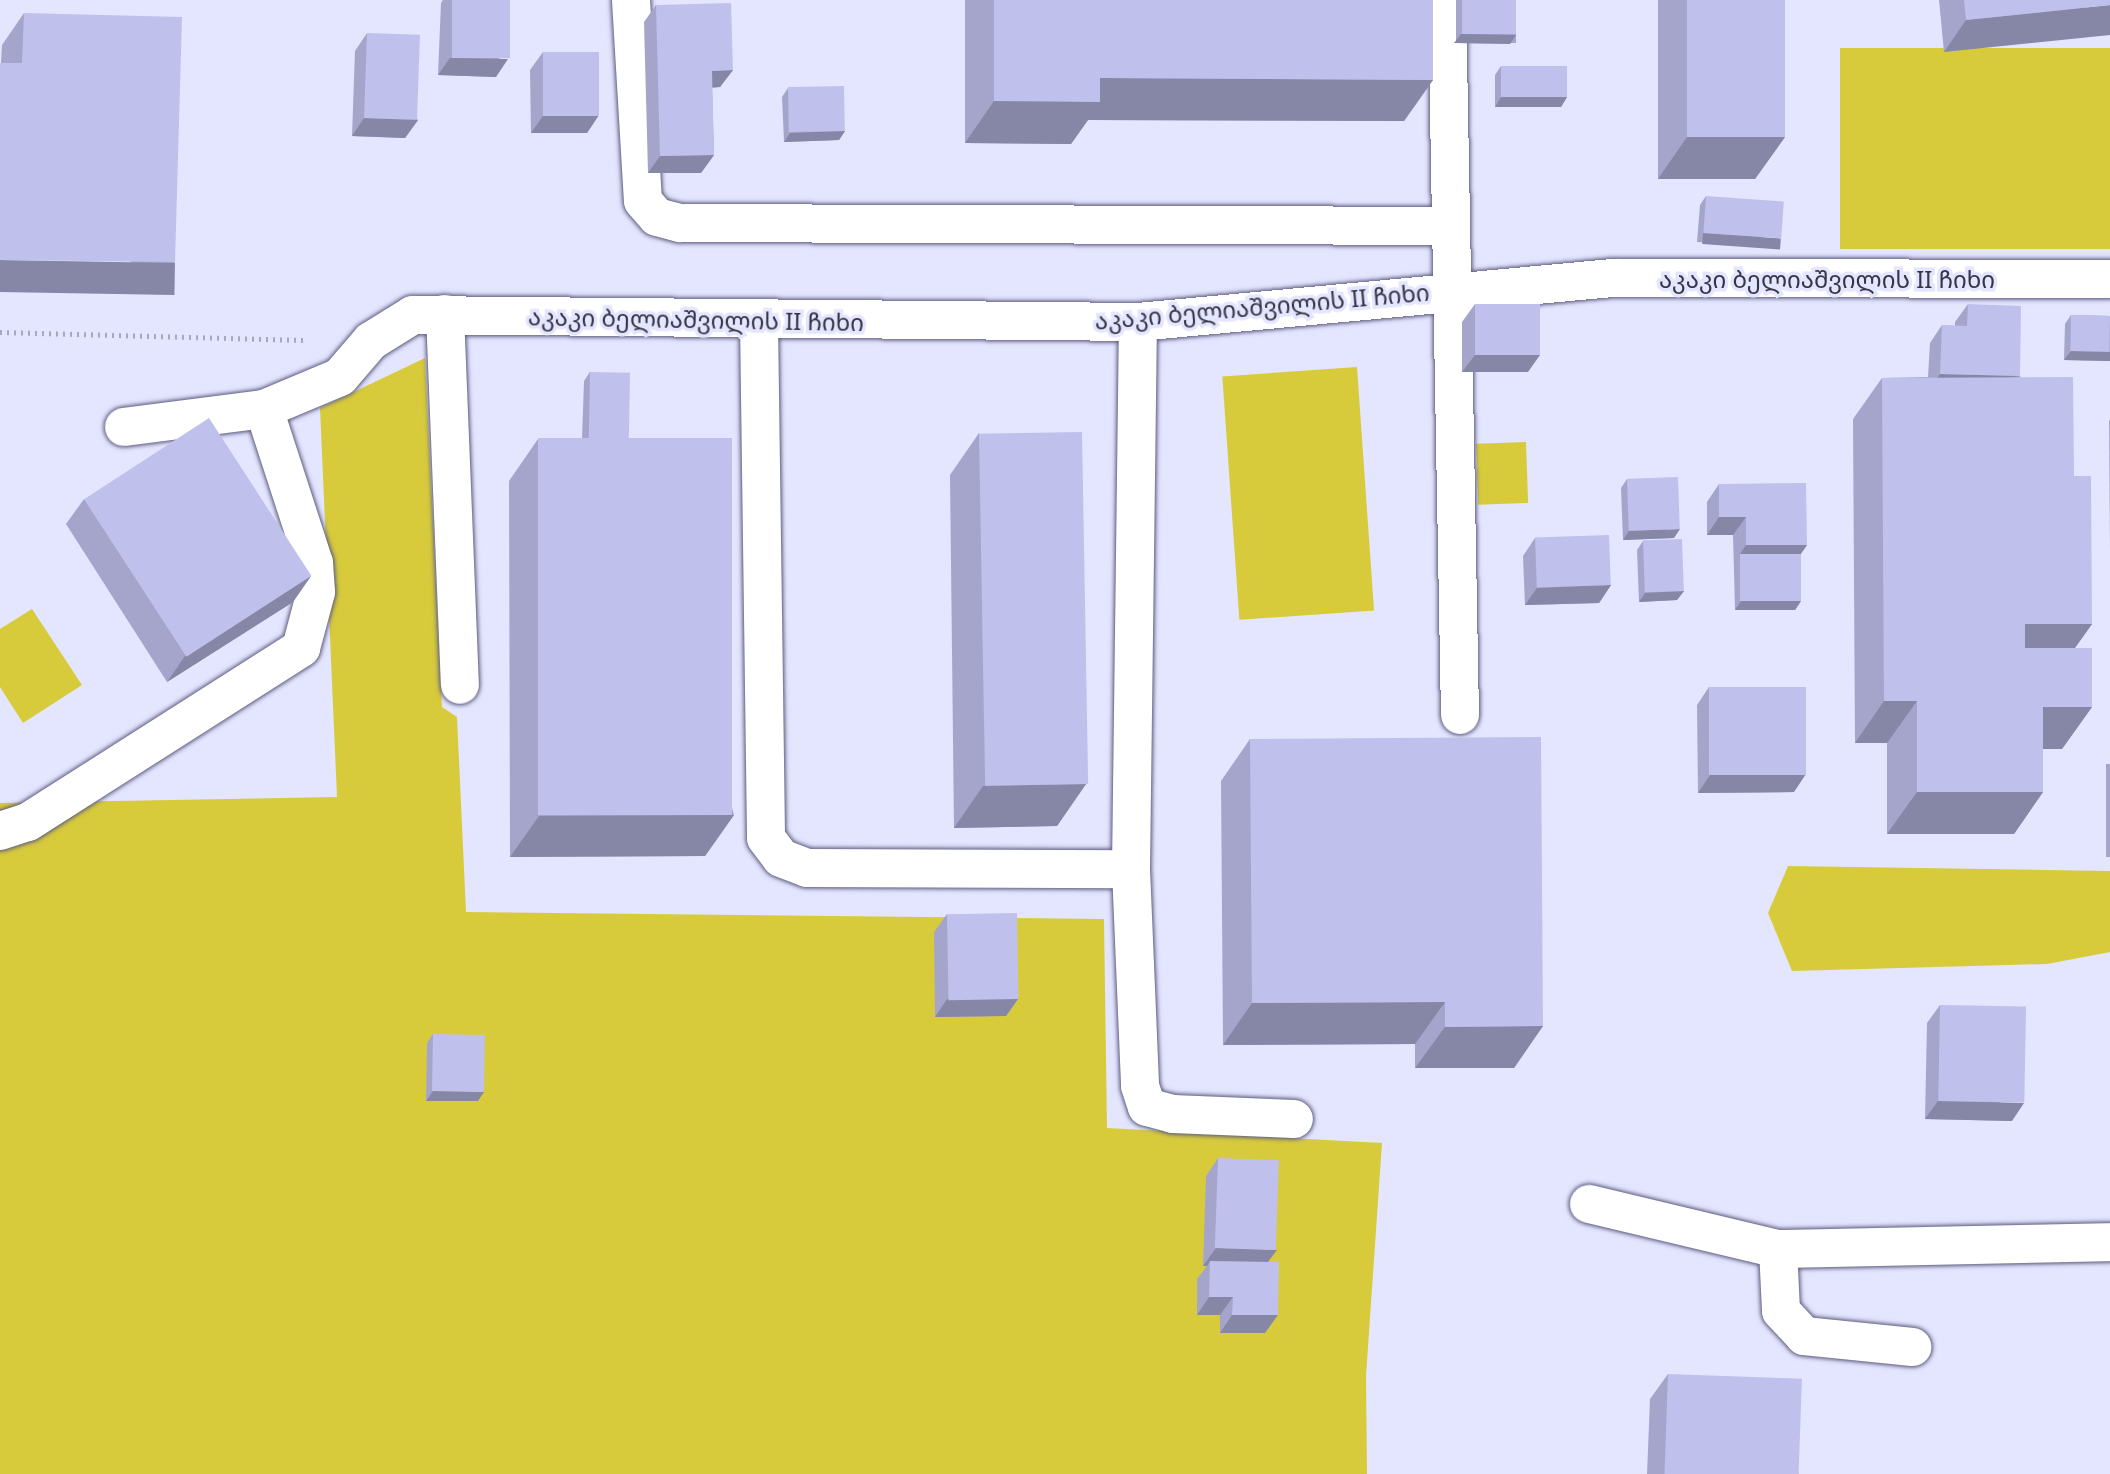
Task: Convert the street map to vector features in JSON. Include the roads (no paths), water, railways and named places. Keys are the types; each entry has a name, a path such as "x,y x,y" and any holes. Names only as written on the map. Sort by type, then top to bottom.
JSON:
{"street":[{"path":"631,0 643,201 657,217 694,223 1451,226"},
{"path":"1447,0 1460,715"},
{"name":"აკაკი ბელიაშვილის II ჩიხი","path":"429,315 758,321 1138,322 1452,288 1614,278 2110,279"},
{"path":"124,427 264,409 340,377 371,341 429,315 460,685"},
{"path":"758,321 766,838 781,858 807,868 1131,869"},
{"path":"1138,322 1131,869 1140,1086 1147,1107 1173,1114 1294,1119"},
{"path":"0,831 28,822 301,648 316,592 314,563 264,409"},
{"path":"1589,1204 1778,1249 2110,1242"},
{"path":"1778,1249 1781,1311 1804,1336 1912,1347"}]}
